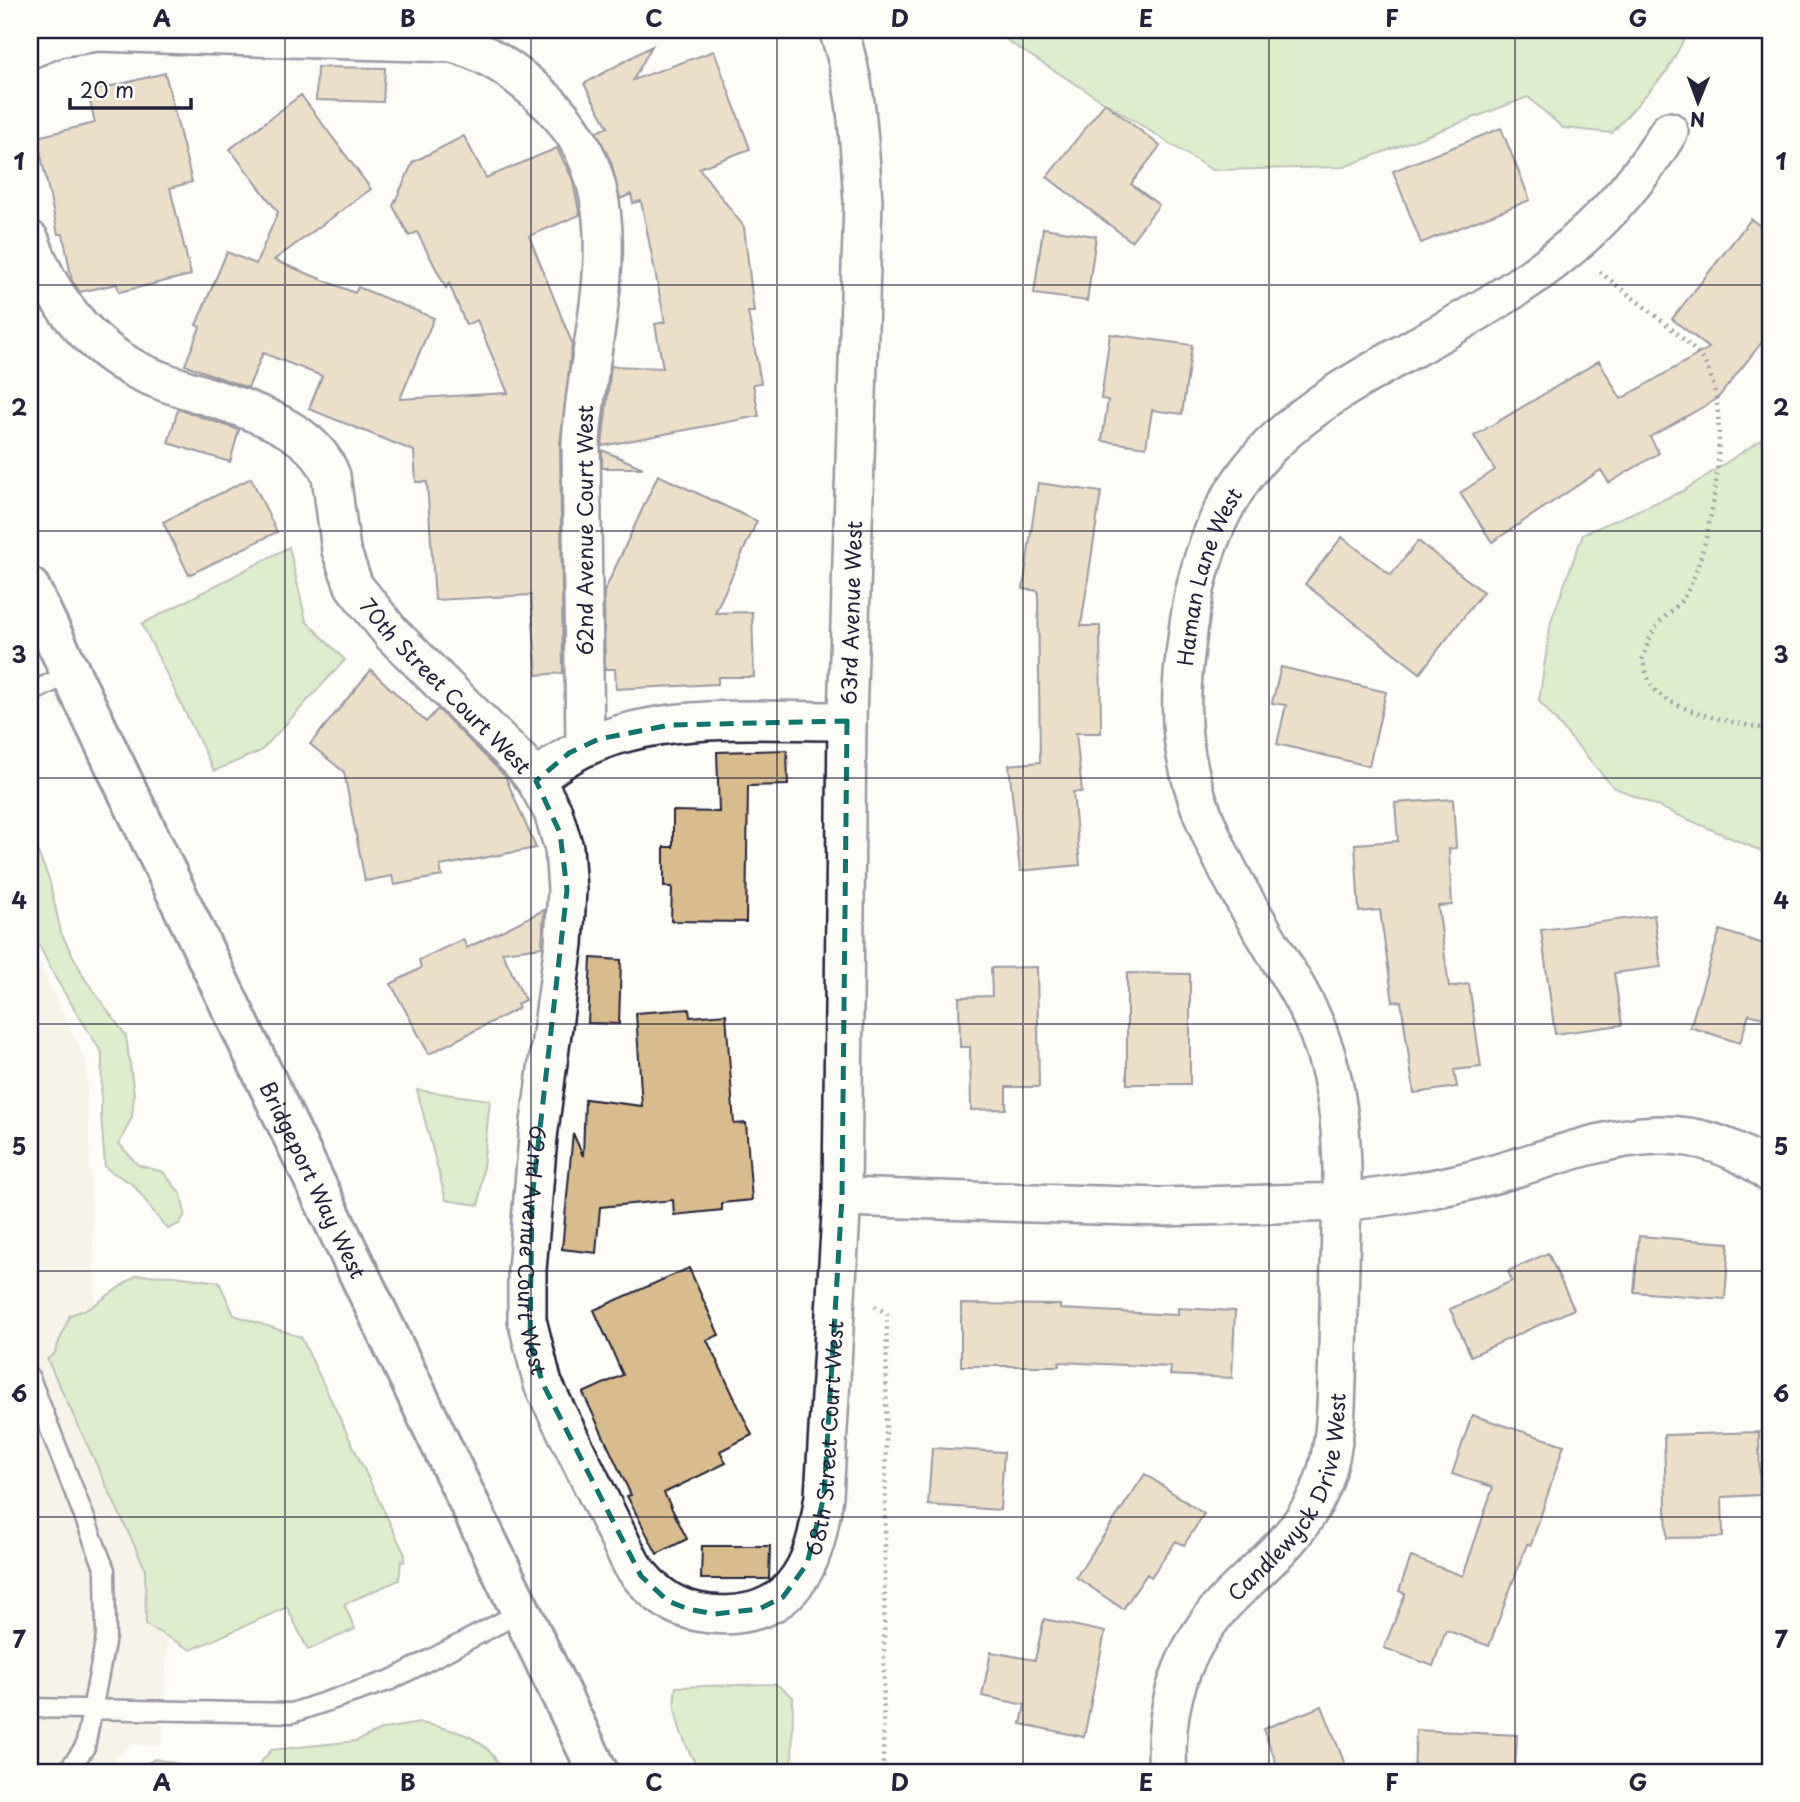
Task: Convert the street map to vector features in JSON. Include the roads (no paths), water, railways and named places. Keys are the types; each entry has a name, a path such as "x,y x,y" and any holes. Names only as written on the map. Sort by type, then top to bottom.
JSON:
{"main road":[{"name":"Bridgeport Way West","path":"30,588 598,1772"}],"street":[{"name":"63rd Avenue West","path":"838,30 846,51 858,120 863,201 847,722 842,1197"},
{"name":"62nd Avenue Court West","path":"30,48 79,33 181,31 418,40 463,46 489,55 546,99 564,118 585,152 597,186 605,257 601,302 583,401 581,444 585,745"},
{"name":"Haman Lane West","path":"1342,1202 1341,1126 1329,1065 1318,1031 1301,996 1230,876 1214,842 1190,771 1182,700 1196,590 1228,503 1247,472 1276,438 1336,393 1512,291 1570,247 1621,200 1648,166 1669,131"},
{"name":"70th Street Court West","path":"30,240 46,278 78,323 115,357 156,379 267,419 314,447 331,476 346,568 366,604 419,662 503,740 537,781 552,765 585,745 670,725 847,722"},
{"name":"62nd Avenue Court West","path":"537,781 561,833 567,890 564,944 531,1199 527,1295 530,1342 544,1384 632,1566 649,1586 668,1601 688,1609 715,1614"},
{"path":"842,1197 1161,1207 1342,1202 1427,1191 1507,1171 1595,1143 1653,1134 1705,1139 1752,1159 1770,1173"},
{"name":"68th Street Court West","path":"715,1614 745,1612 773,1604 792,1587 813,1548 824,1496 842,1197"},
{"name":"Candlewyck Drive West","path":"1168,1772 1166,1726 1169,1705 1193,1646 1216,1613 1295,1532 1316,1499 1328,1468 1336,1407 1342,1202"}],"lane":[{"path":"30,693 71,673"},
{"path":"30,1378 105,1570 106,1637 93,1709 85,1747 67,1772"},
{"path":"30,1708 292,1713 391,1680 521,1612"}]}
